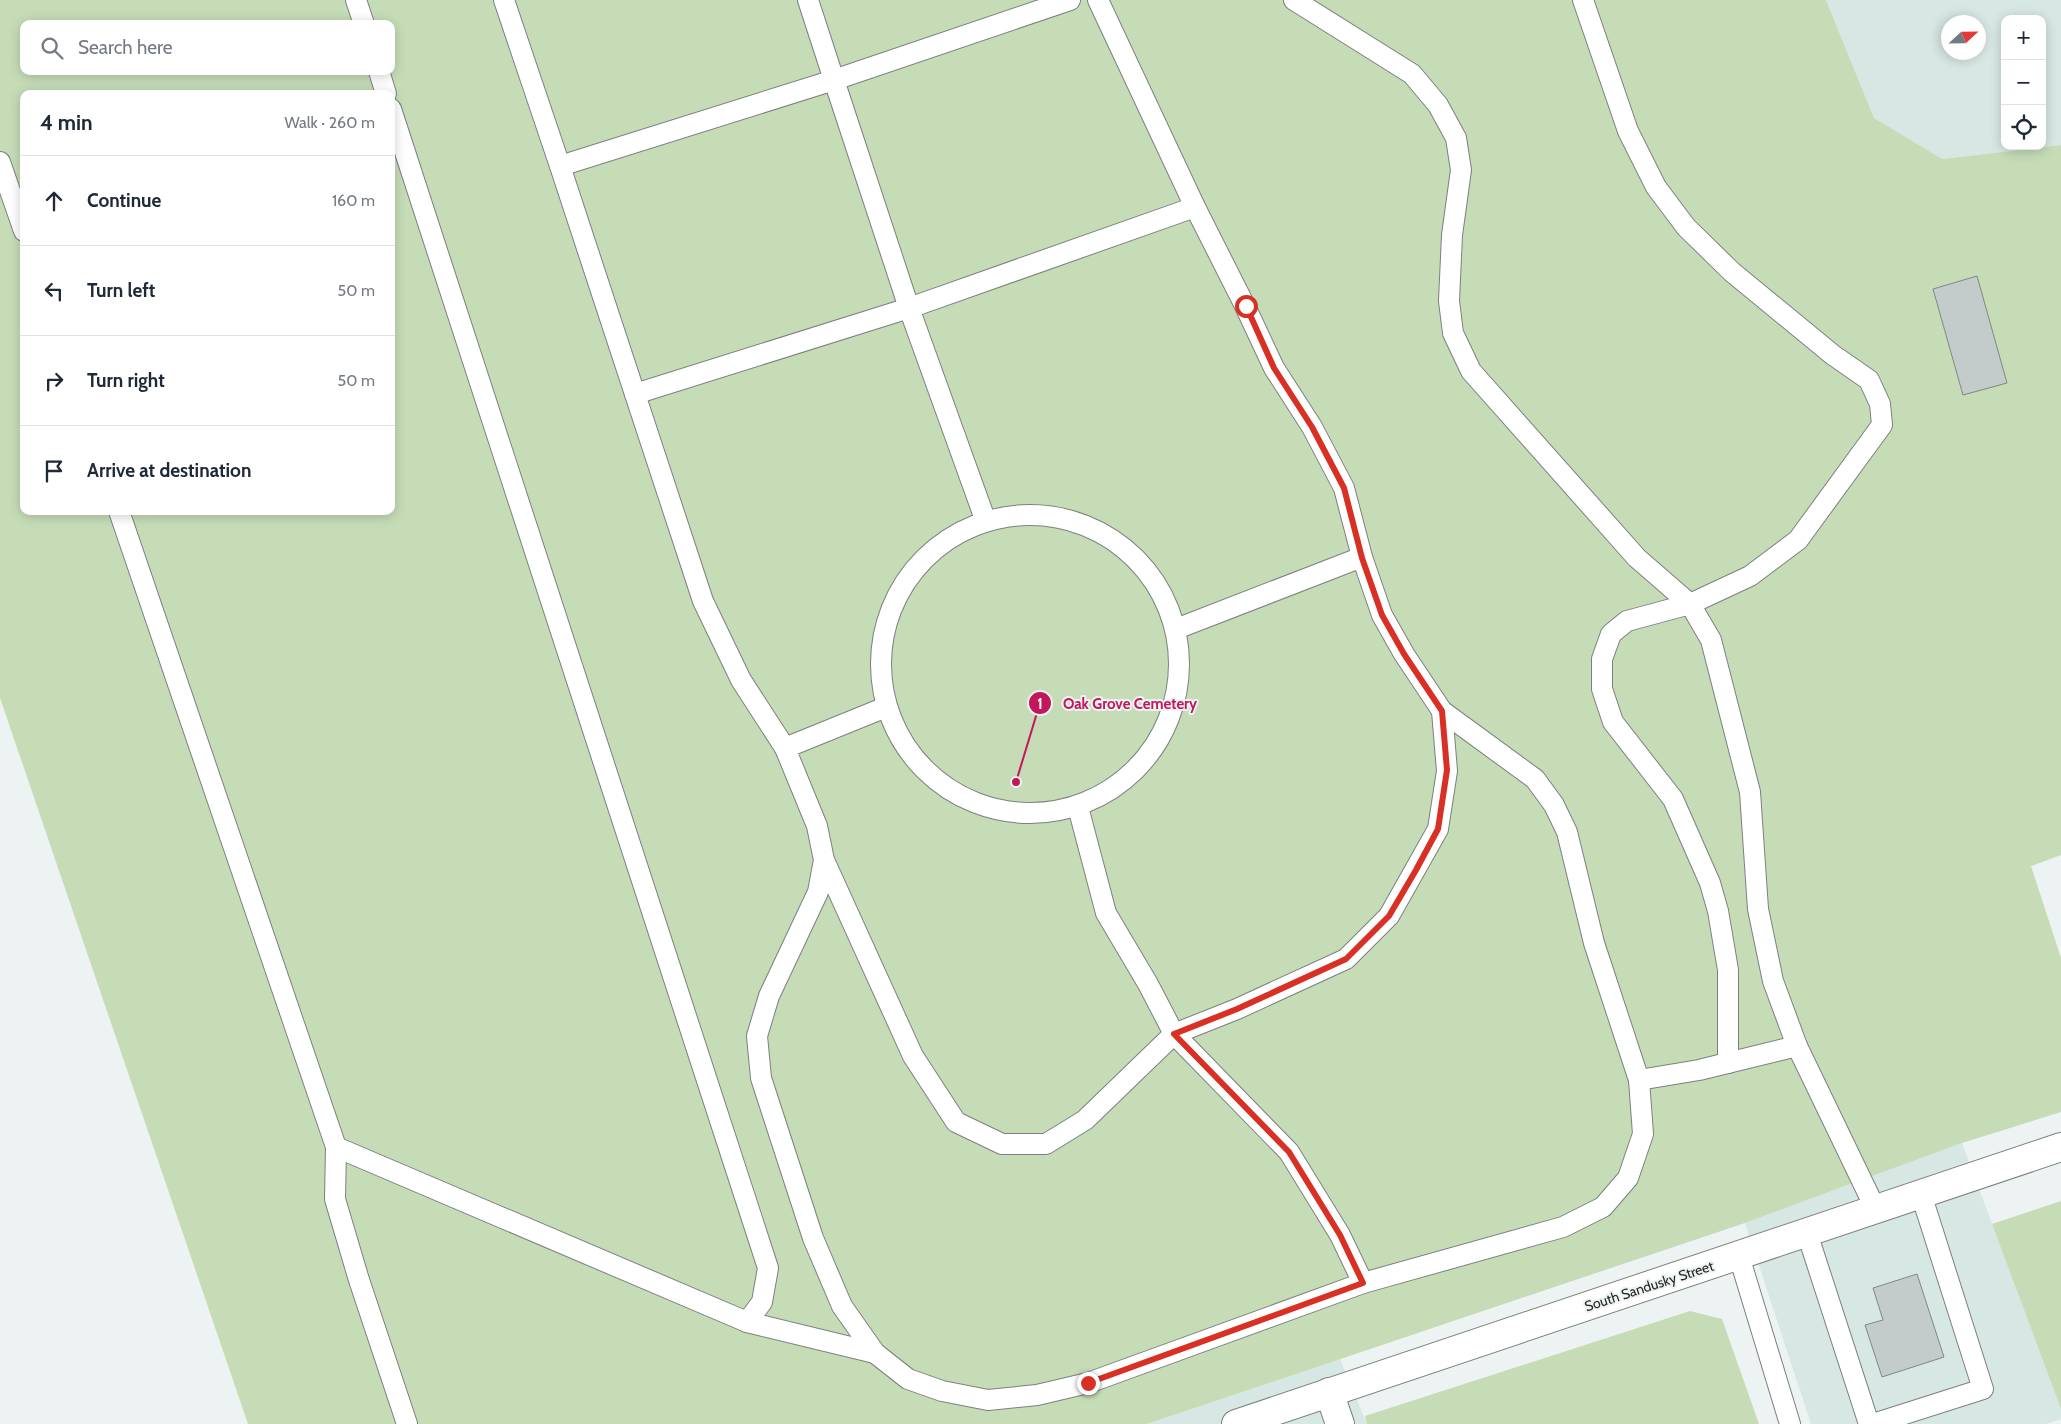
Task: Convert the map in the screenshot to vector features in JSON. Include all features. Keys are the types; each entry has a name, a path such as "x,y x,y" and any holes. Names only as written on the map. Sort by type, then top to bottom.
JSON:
{"street":[{"name":"South Sandusky Street","path":"1236,1424 2061,1147"},
{"path":"1329,1392 1340,1424"}],"lane":[{"path":"356,0 363,20"},
{"path":"504,0 704,601 741,680 785,748 817,826 824,860 913,1056 956,1122 1002,1144 1046,1144 1085,1120 1174,1034 1237,1009 1346,959 1389,916 1438,829 1447,770 1442,711"},
{"path":"808,0 909,308 985,519"},
{"path":"560,166 834,80 1070,0"},
{"path":"824,860 818,892 769,996 757,1036 761,1078 813,1238 842,1306 875,1353 908,1379 942,1391 988,1400 1037,1395 1088,1383 1363,1283 1563,1227 1603,1207 1628,1178 1643,1134 1639,1080 1594,943 1567,832 1554,805 1535,780 1442,711 1404,654 1382,615 1362,558 1344,488 1312,427 1274,368 1246,306 1195,207 1098,0"},
{"path":"1294,0 1327,10 1412,74 1438,105 1456,138 1461,170 1452,235 1449,301 1453,333 1471,371 1636,558 1690,604 1711,640 1750,792 1758,909 1774,980 1797,1046 1876,1210"},
{"path":"1583,0 1628,131 1656,187 1686,227 1732,272 1833,355 1869,380 1880,404 1882,425 1798,540 1750,576 1690,604 1627,621 1611,634 1602,659 1602,689 1613,722 1672,799 1710,883 1718,911 1728,970 1728,1063"},
{"path":"380,75 385,90"},
{"path":"395,121 768,1268 762,1302 747,1322"},
{"path":"0,162 20,220"},
{"path":"634,394 909,308 1195,207"},
{"path":"1034,513 1082,522 1124,547 1157,584 1176,629 1180,673 1170,716 1149,755 1118,786 1078,807 1031,815 984,807 940,785 907,751 886,707 879,661 885,624 887,615 909,573 943,540 985,519 1034,513"},
{"path":"120,515 336,1147 334,1199 407,1424"},
{"path":"1176,629 1362,558"},
{"path":"785,748 886,707"},
{"path":"1078,807 1106,913 1148,984 1174,1034 1289,1152 1340,1235 1363,1283"},
{"path":"1639,1080 1728,1063 1797,1046"},
{"path":"336,1147 747,1322 875,1353"},
{"path":"1873,1424 1983,1389 1921,1194"},
{"path":"1807,1233 1869,1424"},
{"path":"1739,1256 1790,1424"}],"shaded area":[{"path":"1826,0 2061,0 2061,145 2046,147 2046,15 2001,15 2001,150 2018,150 1941,159 1874,118"},
{"path":"1962,1143 2061,1409 2061,1419 2047,1424 1811,1424 1745,1223"},
{"path":"1340,1359 1367,1424 1147,1424"}],"green space":[{"path":"0,0 1826,0 1874,118 1942,159 2018,150 2046,150 2046,147 2061,145 2061,855 2031,866 2061,958 2061,1112 1962,1143 1745,1223 1147,1424 248,1424 0,698"},
{"path":"2061,1201 2061,1409 1992,1224"},
{"path":"1690,1311 1722,1319 1759,1424 1367,1424 1365,1416"}],"building":[{"path":"1977,276 2007,383 1963,395 1933,289"},
{"path":"1917,1274 1944,1357 1882,1377 1865,1325 1883,1320 1873,1288"}],"place":[{"name":"Oak Grove Cemetery","path":"1016,782"}],"route":[{"path":"1088,1383 1363,1283 1340,1235 1289,1152 1174,1034 1237,1009 1346,959 1389,916 1438,829 1447,770 1442,711 1404,654 1382,615 1362,558 1344,488 1312,427 1274,368 1246,306"}]}
